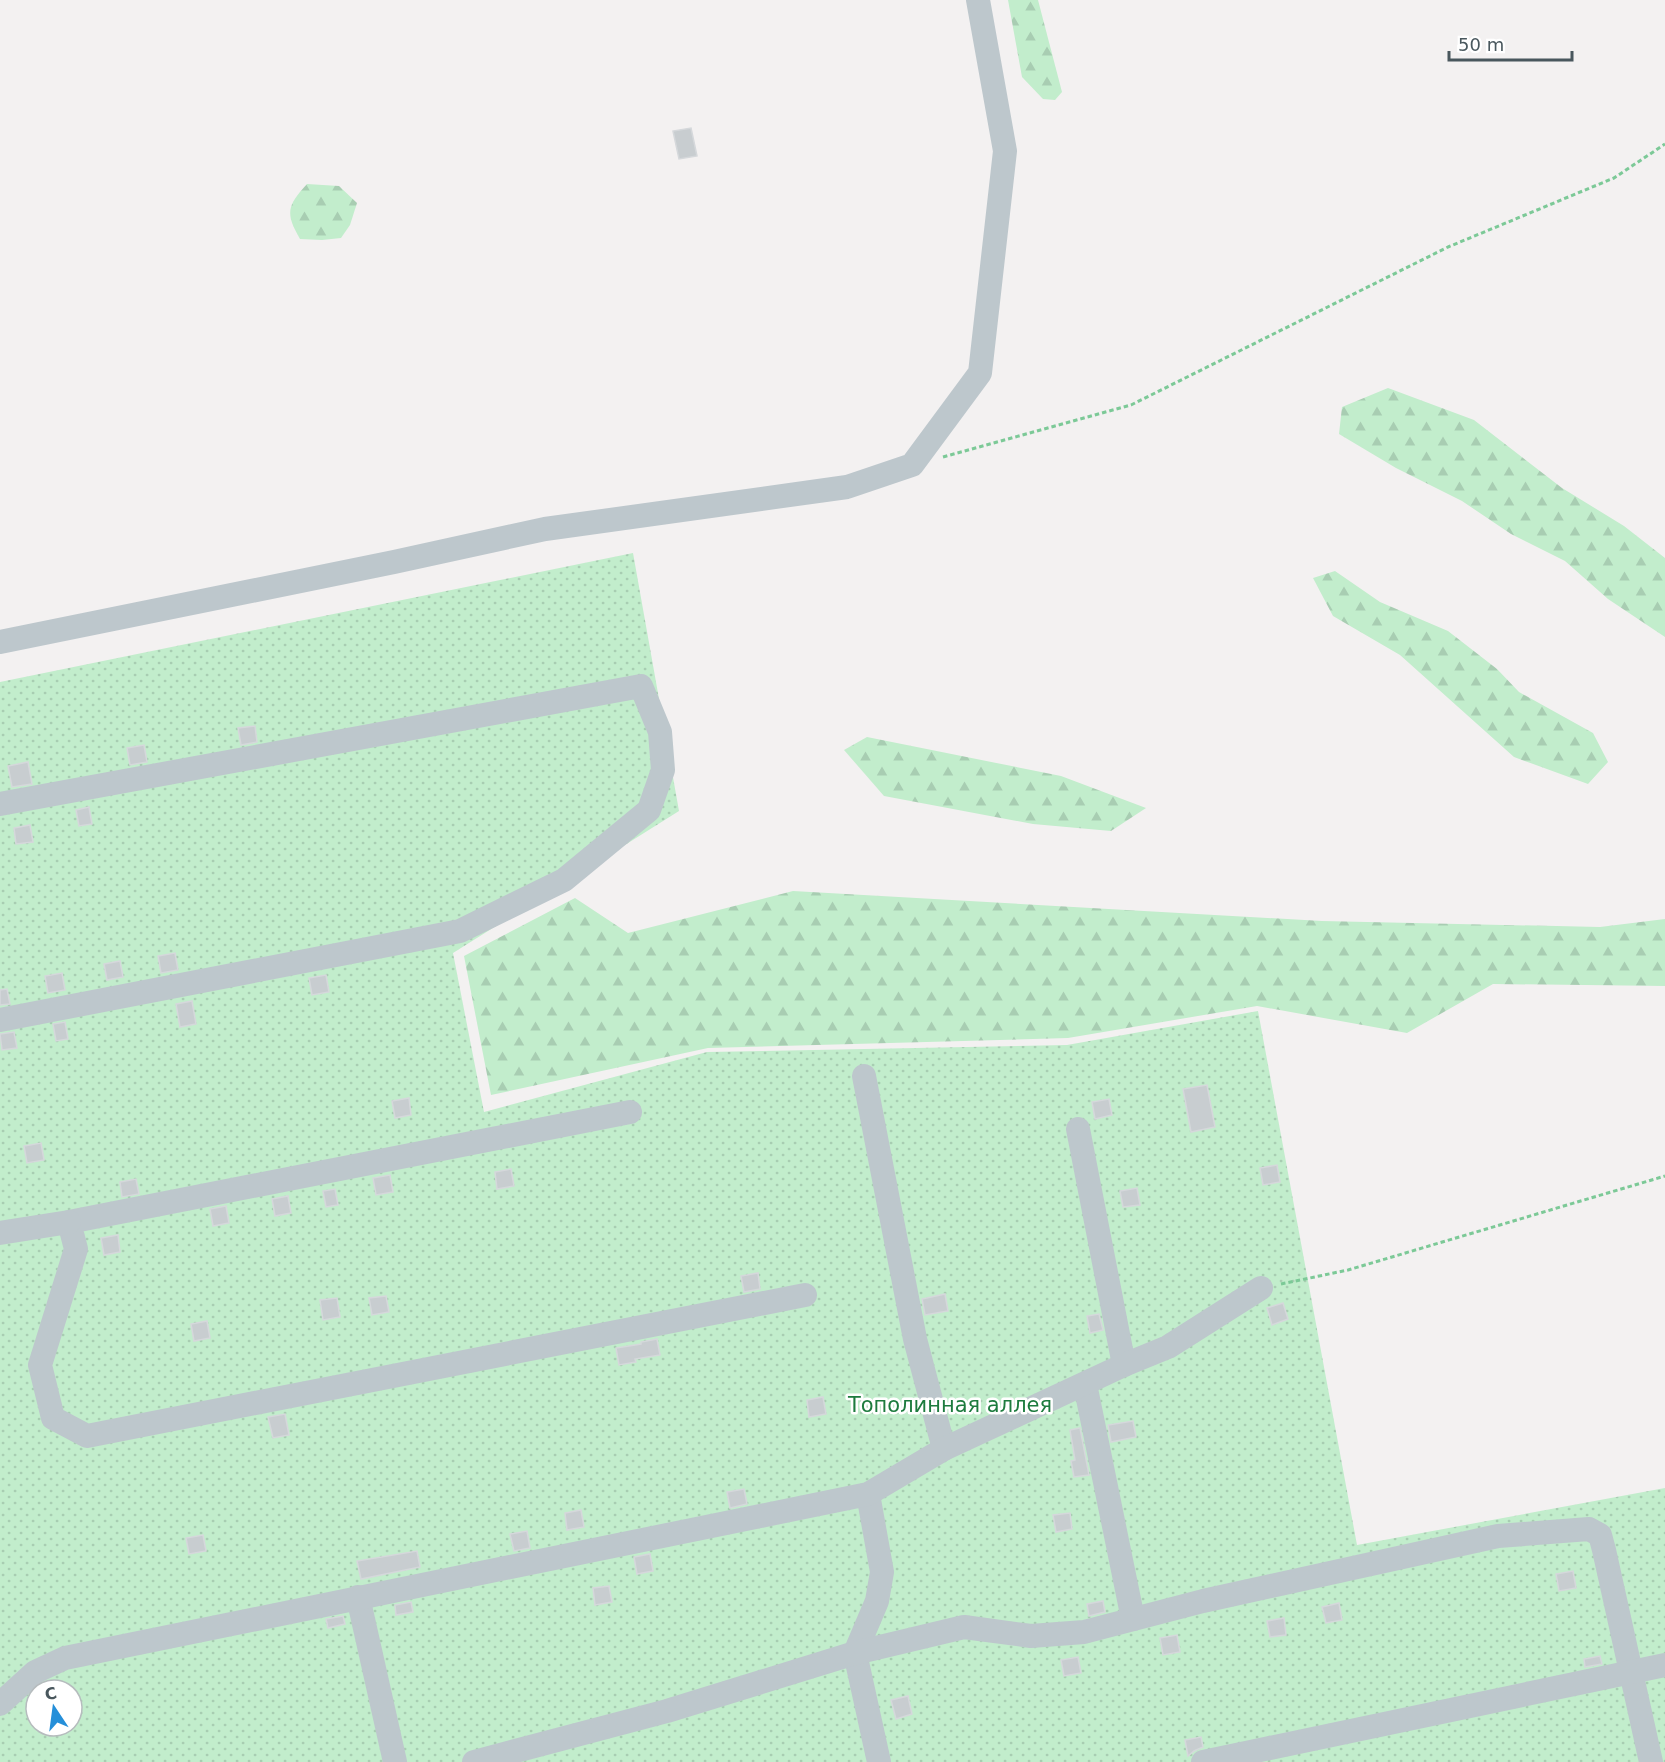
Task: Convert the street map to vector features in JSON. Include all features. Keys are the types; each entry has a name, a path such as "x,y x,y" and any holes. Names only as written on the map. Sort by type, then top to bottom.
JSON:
{"street":[{"path":"0,642 545,529 847,487 912,465 980,373 1005,151 978,0"},
{"path":"0,804 640,686 660,732 663,770 649,810 564,880 460,931 0,1020"},
{"path":"864,1076 915,1340 944,1449"},
{"path":"0,1233 69,1222 630,1112"},
{"path":"1078,1129 1124,1365"},
{"path":"69,1222 76,1249 40,1365 53,1418 87,1436 805,1295"},
{"path":"0,1704 36,1672 65,1658 868,1494 944,1449 1124,1365 1168,1347 1261,1288"},
{"path":"1085,1384 1133,1619"},
{"path":"868,1494 882,1572 877,1601 855,1653 879,1762"},
{"path":"474,1762 667,1711 855,1653 964,1627 1031,1636 1084,1632 1203,1601 1498,1536 1589,1528 1600,1535 1604,1550 1651,1762"},
{"path":"358,1597 394,1762"},
{"path":"1203,1762 1665,1665"}],"path":[{"path":"912,465 1131,405 1448,247 1614,178 1665,144"},
{"path":"1261,1288 1348,1270 1665,1176"}],"green space":[{"path":"1008,0 1038,0 1062,92 1055,100 1043,99 1022,77"},
{"path":"307,184 339,186 357,203 350,225 341,238 300,239 292,223 290,210 295,198"},
{"path":"1388,388 1474,420 1562,488 1624,526 1665,558 1665,637 1608,599 1565,561 1511,534 1462,501 1396,468 1339,434 1342,407"},
{"name":"Тополинная аллея","path":"633,553 679,811 453,953 484,1112 707,1052 1067,1045 1258,1011 1357,1545 1665,1488 1665,1762 0,1762 0,682"},
{"path":"1335,571 1380,602 1448,631 1497,669 1519,692 1593,733 1608,762 1588,784 1514,757 1400,655 1333,616 1313,578"},
{"path":"867,737 1061,776 1146,808 1111,831 1033,824 884,796 844,750"},
{"path":"793,891 1322,921 1600,927 1665,919 1665,986 1493,984 1407,1033 1257,1006 1068,1038 708,1048 491,1095 464,956 575,898 628,933"}],"building":[{"path":"691,128 697,156 679,159 673,131"},
{"path":"255,726 257,742 241,745 238,728"},
{"path":"144,745 147,762 130,765 127,748"},
{"path":"28,762 32,784 12,787 8,766"},
{"path":"89,807 92,824 79,826 76,810"},
{"path":"30,825 33,842 16,844 14,828"},
{"path":"175,953 178,970 161,973 158,956"},
{"path":"120,961 123,977 107,980 104,964"},
{"path":"62,973 65,990 48,993 45,976"},
{"path":"326,975 329,992 312,995 309,978"},
{"path":"7,989 10,1004 0,1005 0,990"},
{"path":"192,1001 196,1024 180,1027 176,1004"},
{"path":"65,1022 68,1039 56,1041 53,1024"},
{"path":"14,1032 17,1048 2,1050 0,1034"},
{"path":"1207,1085 1215,1127 1191,1132 1183,1089"},
{"path":"409,1098 411,1115 395,1118 392,1101"},
{"path":"1109,1099 1112,1115 1095,1119 1092,1102"},
{"path":"41,1143 44,1160 27,1163 24,1146"},
{"path":"1277,1165 1280,1182 1263,1185 1260,1168"},
{"path":"511,1169 514,1186 497,1189 495,1172"},
{"path":"390,1175 393,1192 376,1195 373,1178"},
{"path":"136,1179 139,1194 122,1197 120,1182"},
{"path":"1137,1188 1140,1205 1123,1207 1120,1191"},
{"path":"335,1189 338,1205 326,1207 323,1191"},
{"path":"288,1196 291,1213 275,1216 272,1199"},
{"path":"226,1206 229,1223 213,1226 210,1209"},
{"path":"118,1235 120,1252 104,1255 101,1238"},
{"path":"758,1273 760,1289 744,1292 741,1276"},
{"path":"945,1294 948,1311 925,1315 922,1299"},
{"path":"386,1296 389,1312 372,1315 369,1298"},
{"path":"337,1298 340,1317 323,1320 320,1300"},
{"path":"1283,1303 1288,1319 1272,1325 1267,1308"},
{"path":"1099,1314 1103,1330 1090,1333 1087,1316"},
{"path":"207,1321 210,1338 194,1341 191,1324"},
{"path":"657,1339 660,1355 635,1359 636,1362 619,1365 616,1348"},
{"path":"823,1397 826,1414 809,1417 807,1400"},
{"path":"285,1414 289,1435 273,1438 268,1417"},
{"path":"1133,1421 1136,1437 1111,1442 1108,1425"},
{"path":"1080,1428 1089,1475 1074,1477 1071,1461 1075,1460 1070,1430"},
{"path":"744,1489 747,1504 730,1508 727,1492"},
{"path":"581,1510 584,1527 567,1530 565,1513"},
{"path":"1070,1513 1072,1529 1056,1532 1053,1515"},
{"path":"527,1531 530,1548 514,1551 510,1534"},
{"path":"203,1535 206,1551 189,1554 186,1538"},
{"path":"417,1551 420,1567 361,1579 357,1561"},
{"path":"650,1554 653,1571 637,1574 634,1557"},
{"path":"1573,1571 1576,1588 1559,1591 1556,1574"},
{"path":"609,1586 612,1602 595,1605 593,1588"},
{"path":"1103,1601 1105,1612 1089,1616 1087,1604"},
{"path":"411,1602 413,1612 396,1615 395,1605"},
{"path":"1339,1603 1342,1620 1326,1623 1322,1607"},
{"path":"343,1616 345,1624 328,1628 326,1619"},
{"path":"1284,1618 1286,1635 1270,1637 1267,1621"},
{"path":"1177,1635 1180,1652 1163,1655 1160,1638"},
{"path":"1600,1656 1602,1664 1585,1667 1584,1659"},
{"path":"1078,1657 1081,1673 1064,1676 1061,1660"},
{"path":"908,1696 912,1714 896,1719 891,1700"},
{"path":"1201,1737 1203,1747 1188,1756 1185,1740"}]}
